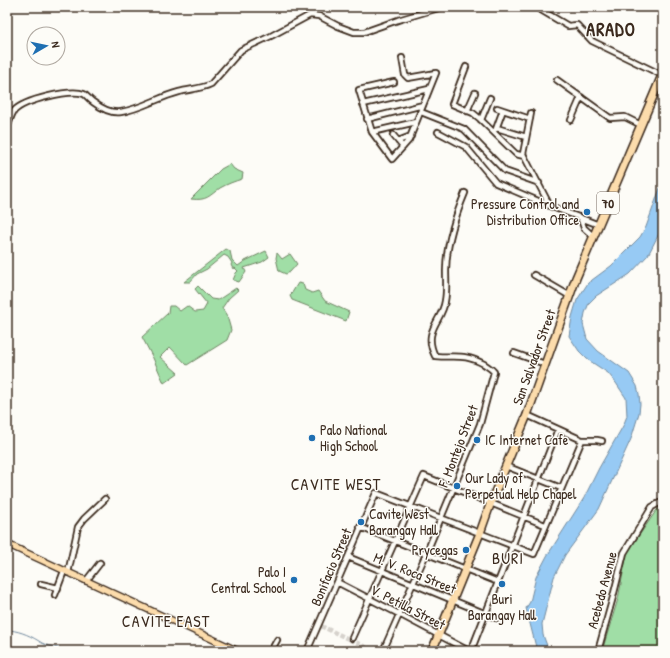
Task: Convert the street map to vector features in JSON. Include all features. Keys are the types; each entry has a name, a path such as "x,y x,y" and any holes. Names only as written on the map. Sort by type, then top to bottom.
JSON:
{"highway":[{"name":"San Salvador Street","path":"432,651 480,533 490,502 527,415 570,296 662,74"}],"main road":[{"path":"7,544 235,650"}],"street":[{"path":"7,128 14,112 20,107 49,96 74,92 85,94 93,102 108,111 120,113 178,92 206,86 211,84 241,50 310,15 319,16 354,32 364,32 442,7"},
{"path":"536,7 568,26 577,25 592,41 662,74"},
{"path":"394,82 359,90 372,132 392,158 411,136 436,73 408,78 405,75 402,58"},
{"path":"466,67 452,104 473,113 516,154 524,156"},
{"path":"557,80 610,118 625,117 641,125"},
{"path":"363,104 429,89"},
{"path":"467,111 475,93"},
{"path":"571,120 581,97"},
{"path":"481,120 490,98"},
{"path":"367,119 423,105"},
{"path":"497,108 530,119"},
{"path":"493,132 497,128 503,110"},
{"path":"420,112 464,129 505,171 539,183"},
{"path":"531,113 523,154 550,206"},
{"path":"372,132 416,122"},
{"path":"497,128 526,137"},
{"path":"438,132 466,147 496,183 599,225"},
{"path":"393,136 403,146"},
{"path":"398,141 411,136"},
{"name":"F. Montejo Street","path":"383,651 426,554 480,424 494,372 492,368 468,357 435,356 432,352 431,334 434,324 444,308 448,282 446,271 449,246 465,193"},
{"path":"580,217 584,228 594,237"},
{"path":"534,275 570,296"},
{"path":"514,353 545,364"},
{"path":"527,415 582,440 602,441"},
{"path":"470,651 558,429"},
{"path":"410,506 534,554 582,440"},
{"path":"506,466 561,488"},
{"path":"352,638 424,476 545,525"},
{"name":"Bonifacio Street","path":"307,651 320,625 360,527 376,493 410,506"},
{"path":"55,595 66,572 78,527 84,519 105,499"},
{"name":"Acebedo Avenue","path":"598,651 614,598 624,553 630,540 652,507 663,501"},
{"path":"360,527 498,582"},
{"name":"M. V. Roca Street","path":"348,557 496,618"},
{"path":"86,581 100,563"},
{"name":"V. Petilla Street","path":"337,582 470,651"},
{"path":"41,584 58,588"},
{"path":"272,651 277,640"}],"green space":[{"path":"230,164 234,169 243,173 242,179 220,188 204,199 191,199 221,169"},
{"path":"226,249 230,251 232,260 238,266 266,251 269,257 262,262 244,268 246,272 239,282 233,280 238,271 235,268 233,269 231,265 232,263 228,257 224,255 207,269 197,274 190,282 184,282"},
{"path":"277,253 282,259 290,254 297,264 290,272 286,274 279,271 276,258"},
{"path":"298,283 303,284 305,290 312,293 318,291 325,301 349,312 346,321 292,300 290,296"},
{"path":"198,286 211,299 218,300 236,288 238,290 229,298 222,308 227,316 231,330 227,340 187,365 170,347 160,357 178,373 164,383 142,337 168,313 169,306 174,306 180,311 187,306 195,312 203,311 207,304 195,289"},
{"path":"663,505 663,651 602,651 618,599 627,553 656,511"}],"water":[{"path":"663,180 663,226 648,255 630,274 596,296 589,303 585,313 583,324 587,339 598,351 629,373 637,386 640,404 639,413 631,439 599,509 565,555 554,577 542,624 543,635 549,651 537,651 526,608 530,602 536,577 547,556 584,498 627,416 626,398 616,383 608,373 587,359 579,351 569,336 572,317 577,300 588,283 611,266 640,237 646,227"}],"waterway":[{"path":"10,630 27,635 52,647 86,649"}],"tunnel":[{"path":"321,626 374,651"}],"place":[{"name":"Pressure Control and Distribution Office","path":"587,212"},
{"name":"Palo National High School","path":"312,438"},
{"name":"IC Internet Cafe","path":"477,440"},
{"name":"Our Lady of Perpetual Help Chapel","path":"457,486"},
{"name":"Cavite West Barangay Hall","path":"361,522"},
{"name":"Prycegas","path":"466,550"},
{"name":"Palo I Central School","path":"294,580"},
{"name":"Buri Barangay Hall","path":"502,584"}],"district":[{"name":"ARADO","path":"611,30"},
{"name":"CAVITE WEST","path":"336,484"},
{"name":"BURI","path":"508,558"},
{"name":"CAVITE EAST","path":"166,621"}]}
